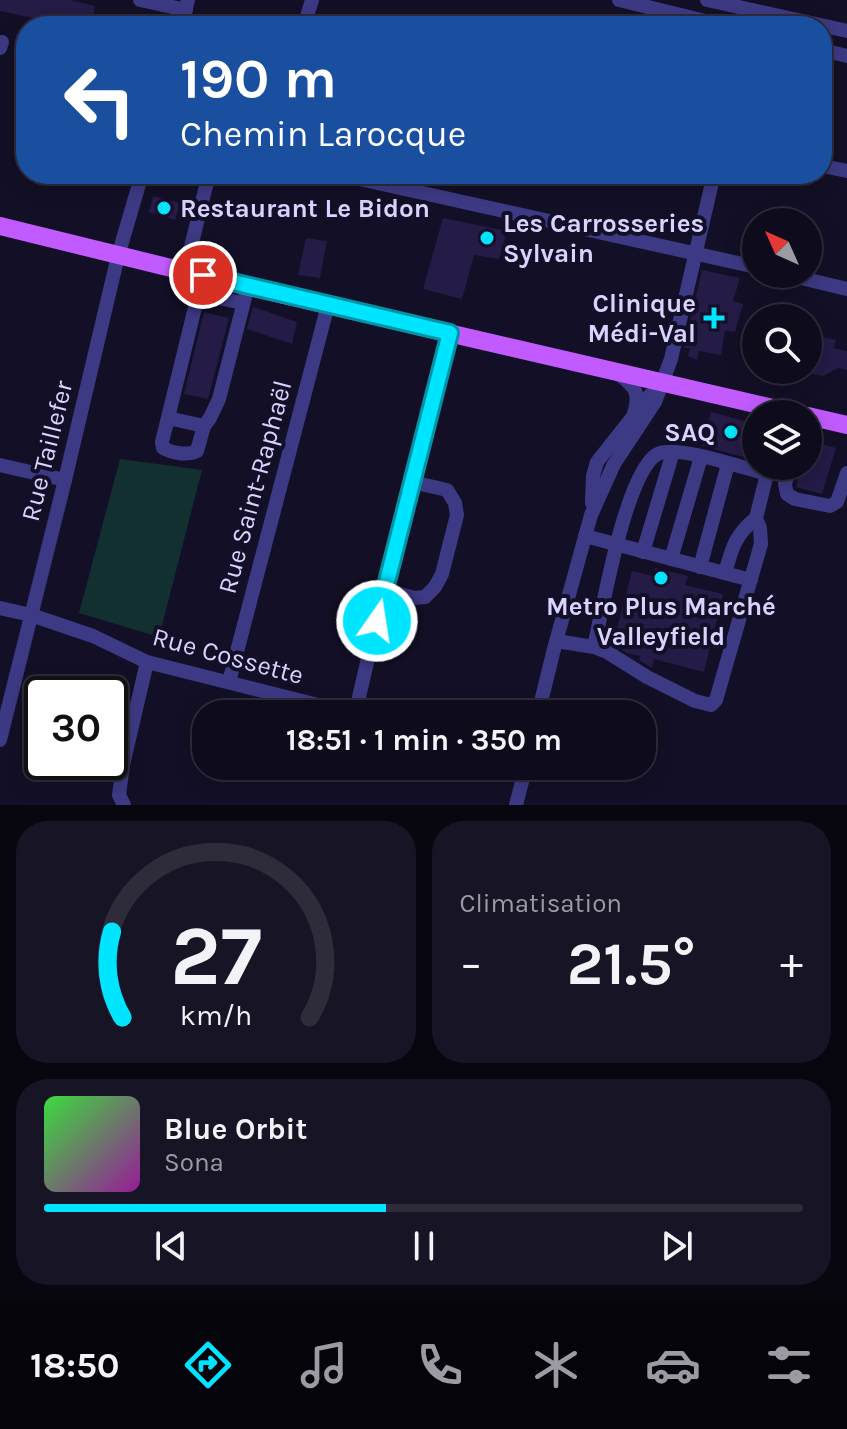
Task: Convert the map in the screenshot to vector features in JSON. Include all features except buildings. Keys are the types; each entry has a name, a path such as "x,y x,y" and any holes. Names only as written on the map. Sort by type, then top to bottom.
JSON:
{"main road":[{"path":"0,226 194,273 246,294 328,305 742,401"},
{"path":"822,419 847,425"}],"street":[{"path":"140,0 187,5"},
{"path":"619,0 685,16"},
{"path":"707,0 753,5 793,16"},
{"name":"Rue Taillefer","path":"0,740 118,256 139,184"},
{"path":"199,294 246,294 219,399 204,426 197,451 190,455 167,451 162,442 199,294 194,273 207,184"},
{"path":"382,184 742,264"},
{"path":"541,700 591,515 610,472 655,402 671,359 712,184"},
{"path":"822,283 847,289"},
{"name":"Rue Saint-Raphaël","path":"229,682 328,305"},
{"path":"358,700 450,333"},
{"path":"616,372 635,389 638,401 633,416"},
{"path":"591,515 597,462 663,382"},
{"path":"168,418 204,426"},
{"path":"643,552 673,452"},
{"path":"594,647 616,545 637,478 646,463 658,453 673,452 742,466"},
{"path":"671,559 701,457"},
{"path":"700,567 728,464"},
{"path":"0,465 65,480"},
{"path":"786,480 787,494 795,499 830,506 837,502 847,473"},
{"path":"725,573 734,541 756,518 766,480"},
{"path":"384,590 415,598 425,597 442,574 457,515 455,503 447,490 412,482"},
{"path":"556,641 607,652 647,677 695,701 711,705 716,700 761,544 756,518"},
{"path":"585,536 751,580"},
{"name":"Rue Cossette","path":"0,608 93,636 147,662 300,700"},
{"path":"124,805 119,795 123,765 147,662"},
{"path":"516,805 522,780"}],"green space":[{"path":"120,459 202,470 159,637 79,613"}],"place":[{"name":"Restaurant Le Bidon","path":"164,208"},
{"name":"Les Carrosseries Sylvain","path":"487,238"},
{"name":"Clinique Médi-Val","path":"714,318"},
{"name":"SAQ","path":"731,432"},
{"name":"Metro Plus Marché Valleyfield","path":"661,578"}],"route":[{"path":"203,275 450,333 377,621"}]}
